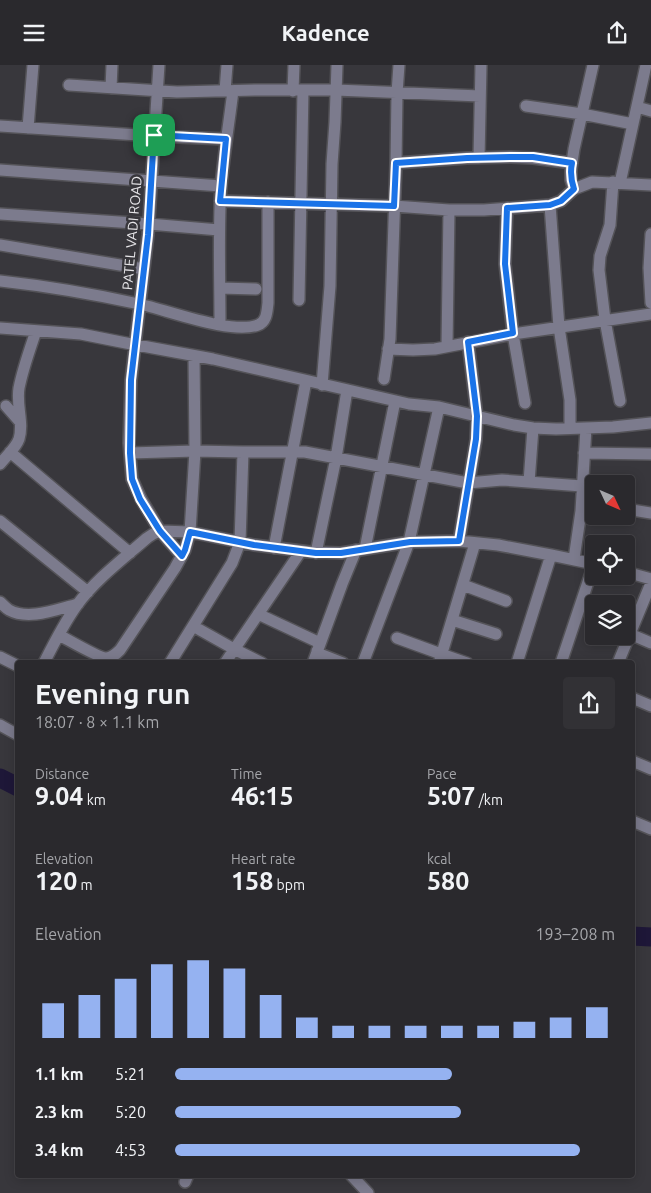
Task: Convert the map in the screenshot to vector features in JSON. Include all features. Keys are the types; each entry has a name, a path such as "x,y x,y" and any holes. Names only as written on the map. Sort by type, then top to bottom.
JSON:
{"street":[{"path":"28,128 33,65"},
{"path":"110,88 112,65"},
{"name":"PATEL VADI ROAD","path":"159,65 149,223 131,380 130,453 132,479 140,499 160,531 182,556"},
{"path":"220,325 219,230 229,91 227,65"},
{"path":"294,65 298,91 301,203 299,300"},
{"path":"323,376 330,286 331,204 337,65"},
{"path":"384,379 390,339 399,65"},
{"path":"479,158 481,65"},
{"path":"564,165 582,114 593,65"},
{"path":"620,401 604,320 599,270 600,256 610,225 616,183 633,124 646,65"},
{"path":"69,85 156,92 336,90 480,96"},
{"path":"526,106 633,124"},
{"path":"637,107 651,111"},
{"path":"0,126 226,139"},
{"path":"396,163 533,157 564,165 571,169 571,180 574,189"},
{"path":"0,170 221,186"},
{"path":"220,201 394,206 449,210 507,208 550,205 561,201 574,189 592,182 651,185"},
{"path":"0,281 34,285 140,304 220,325 252,327 260,325 265,320 268,303 268,203"},
{"path":"550,205 559,327 570,400 570,428"},
{"path":"507,208 505,264 513,333 525,403"},
{"path":"447,346 449,210"},
{"path":"0,214 149,223 219,230"},
{"path":"651,234 649,268 651,303"},
{"path":"0,245 144,269"},
{"path":"220,288 256,289"},
{"path":"388,349 435,349 513,333 651,314"},
{"path":"0,328 136,337 194,356 306,381 323,376 347,391 395,401 420,406 476,407 514,425 533,428 613,427 651,423"},
{"path":"0,464 18,440 20,422 19,389 36,331"},
{"path":"459,541 475,452 476,407 468,342"},
{"path":"59,635 102,657 116,655 185,550 190,532 194,451 194,356"},
{"path":"274,548 306,381"},
{"path":"316,553 336,459 347,391"},
{"path":"314,660 342,584 360,549 382,467 395,401"},
{"path":"6,407 20,422"},
{"path":"364,660 410,542 439,407"},
{"path":"529,482 533,428"},
{"path":"574,559 582,501 586,428"},
{"path":"130,453 293,451 468,483 502,480 582,486"},
{"path":"10,452 130,553"},
{"path":"172,660 232,563 240,542 243,452"},
{"path":"584,453 651,454"},
{"path":"635,510 651,513"},
{"path":"0,521 88,593"},
{"path":"46,660 66,621 78,603 106,574 153,533 160,531 190,532 274,548 316,553 341,553 410,542 459,541 498,545 585,562"},
{"path":"397,638 440,658 475,543"},
{"path":"227,660 301,551"},
{"path":"518,660 551,555"},
{"path":"635,571 651,569"},
{"path":"635,575 651,579"},
{"path":"635,622 651,583"},
{"path":"463,585 506,601"},
{"path":"562,660 587,585"},
{"path":"0,602 9,610 29,615 78,603"},
{"path":"258,614 319,647"},
{"path":"452,620 496,634"},
{"path":"193,626 256,660"},
{"path":"635,636 651,643"},
{"path":"619,660 625,645"},
{"path":"319,647 320,654 335,660"},
{"path":"0,657 15,664"},
{"path":"635,699 651,706"},
{"path":"0,725 15,733"},
{"path":"635,762 651,769"},
{"path":"635,822 651,829"},
{"path":"354,1178 368,1193"}],"waterway":[{"path":"0,778 15,786"},
{"path":"635,936 651,937"}],"route":[{"path":"154,135 226,139 220,201 394,206 396,163 467,158 533,157 572,163 571,180 574,189 561,201 550,205 507,208 505,264 513,333 468,342 477,416 476,439 459,541 410,542 341,553 316,553 254,545 190,532 182,556 160,531 140,499 132,479 129,443 131,380 148,235 154,135"}]}
